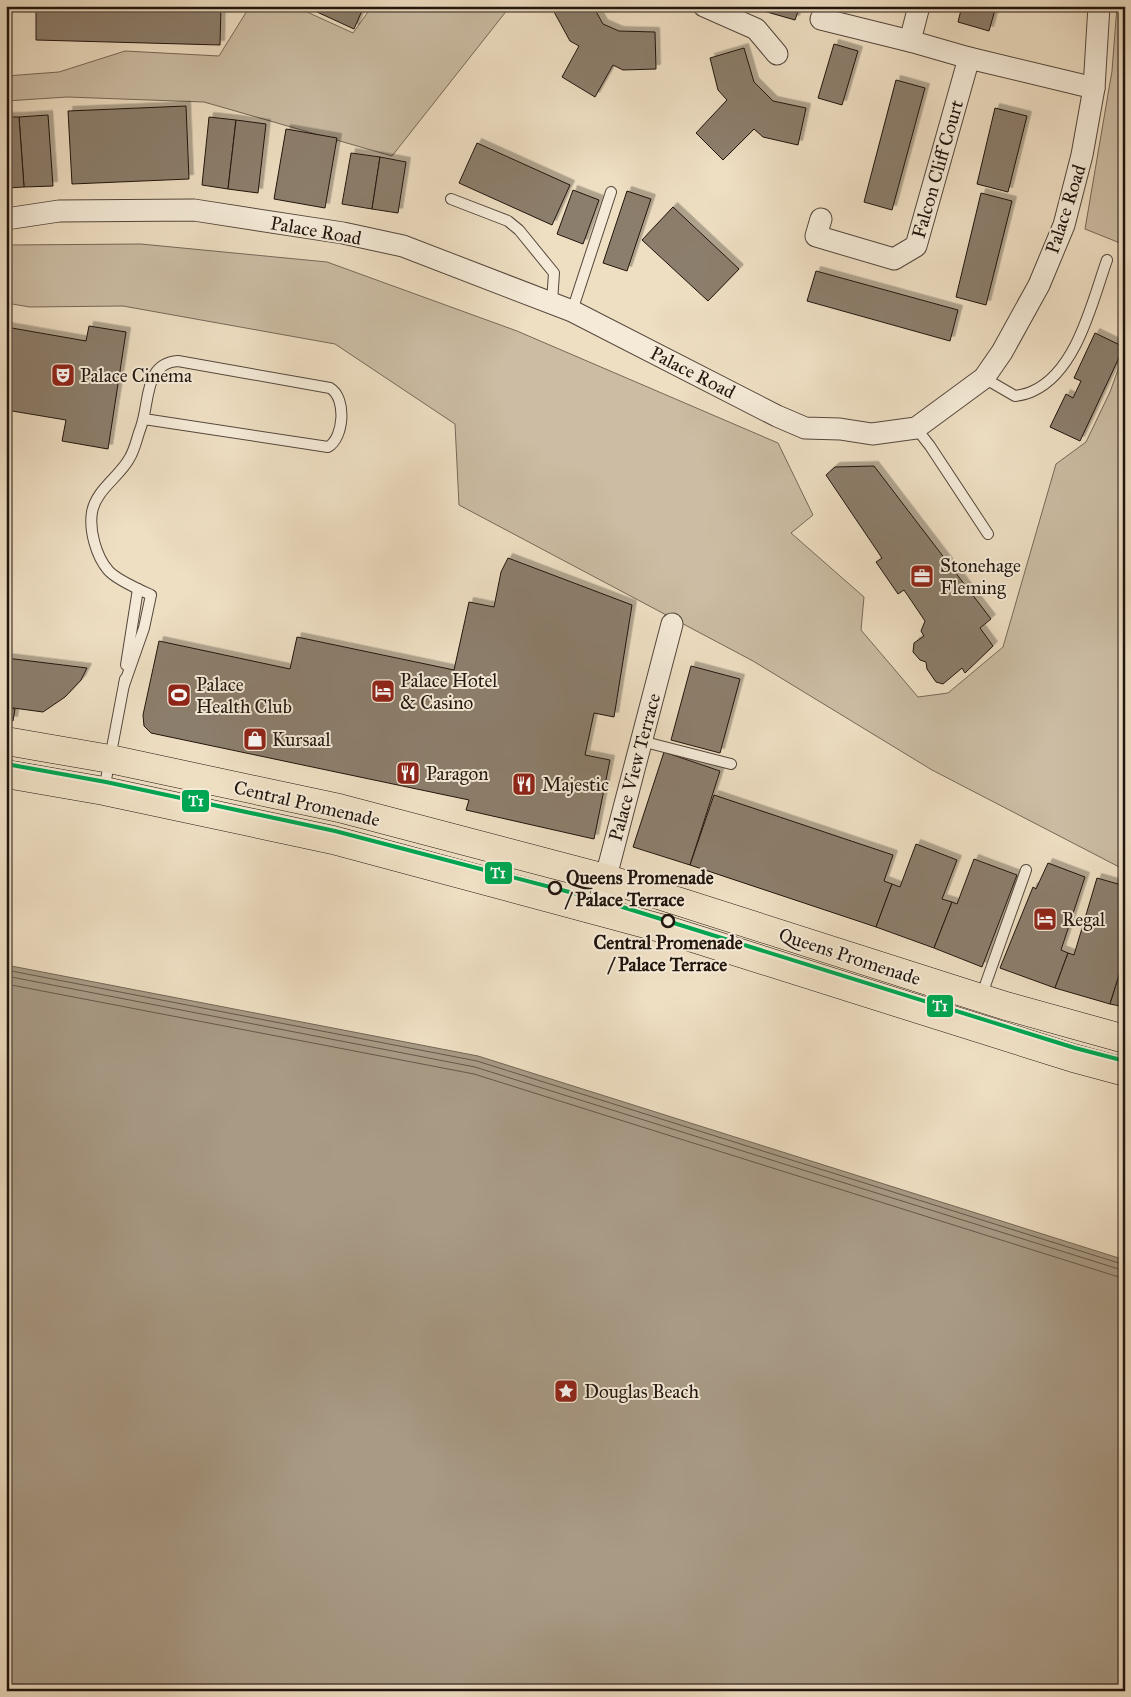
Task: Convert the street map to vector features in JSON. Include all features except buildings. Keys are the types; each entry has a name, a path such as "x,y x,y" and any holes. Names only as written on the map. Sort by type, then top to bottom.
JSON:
{"main road":[{"name":"Central Promenade","path":"6,741 110,760 340,808 606,878"},
{"name":"Central Promenade","path":"6,774 104,791 333,840 597,911"},
{"name":"Queens Promenade","path":"606,878 981,998 1079,1028 1125,1039"},
{"name":"Queens Promenade","path":"597,911 664,929 1073,1058 1125,1072"}],"street":[{"path":"704,6 756,29 777,54"},
{"path":"910,41 919,6"},
{"name":"Palace Road","path":"6,219 59,211 204,212 343,233 402,246 572,310 777,416 805,428 840,429 872,434 916,428 984,378 1002,352 1039,285 1064,225 1082,155 1094,88 1099,6"},
{"path":"821,19 910,41 968,58 1094,88"},
{"name":"Falcon Cliff Court","path":"821,219 816,236 894,259 916,246 968,58"},
{"name":"Palace View Terrace","path":"597,911 672,624"}],"lane":[{"path":"572,310 612,192"},
{"path":"452,198 508,221 519,230 554,273 552,302"},
{"path":"984,378 1015,396 1034,391 1061,370 1081,334 1106,260"},
{"path":"104,791 124,685 138,589 108,571 94,542 92,512 102,493 129,459 144,419 153,375 158,367 171,361 330,388 337,394 340,403 340,431 334,443 328,447 144,419"},
{"path":"916,428 988,534"},
{"path":"641,741 732,764"},
{"path":"981,998 1026,870"}],"shaded area":[{"path":"250,6 294,6 353,33 370,9 375,6 495,6 508,9 392,156 204,102 67,97 6,101 6,76 59,72 125,51 219,56"},
{"path":"1117,6 1125,6 1125,245 1085,229 1112,71"},
{"path":"141,244 327,262 517,331 778,443 813,515 791,533 864,597 861,630 918,697 948,693 1003,647 1056,464 1086,442 1110,392 1125,350 1125,870 932,770 753,661 459,505 455,424 335,344 123,306 30,307 6,303 6,245"}],"water":[{"name":"Douglas Beach","path":"6,965 478,1056 1125,1260 1125,1691 6,1691"}],"transit line":[{"name":"T1","path":"6,764 106,782 335,831 600,900 1075,1048 1125,1061"}],"place":[{"name":"Palace Cinema","path":"63,375"},
{"name":"Stonehage Fleming","path":"922,576"},
{"name":"Palace Hotel & Casino","path":"383,691"},
{"name":"Palace Health Club","path":"179,695"},
{"name":"Kursaal","path":"255,739"},
{"name":"Paragon","path":"408,773"},
{"name":"Majestic","path":"524,784"},
{"name":"Queens Promenade / Palace Terrace","path":"555,888"},
{"name":"Regal","path":"1045,919"},
{"name":"Central Promenade / Palace Terrace","path":"668,921"},
{"name":"Douglas Beach","path":"566,1391"}]}
